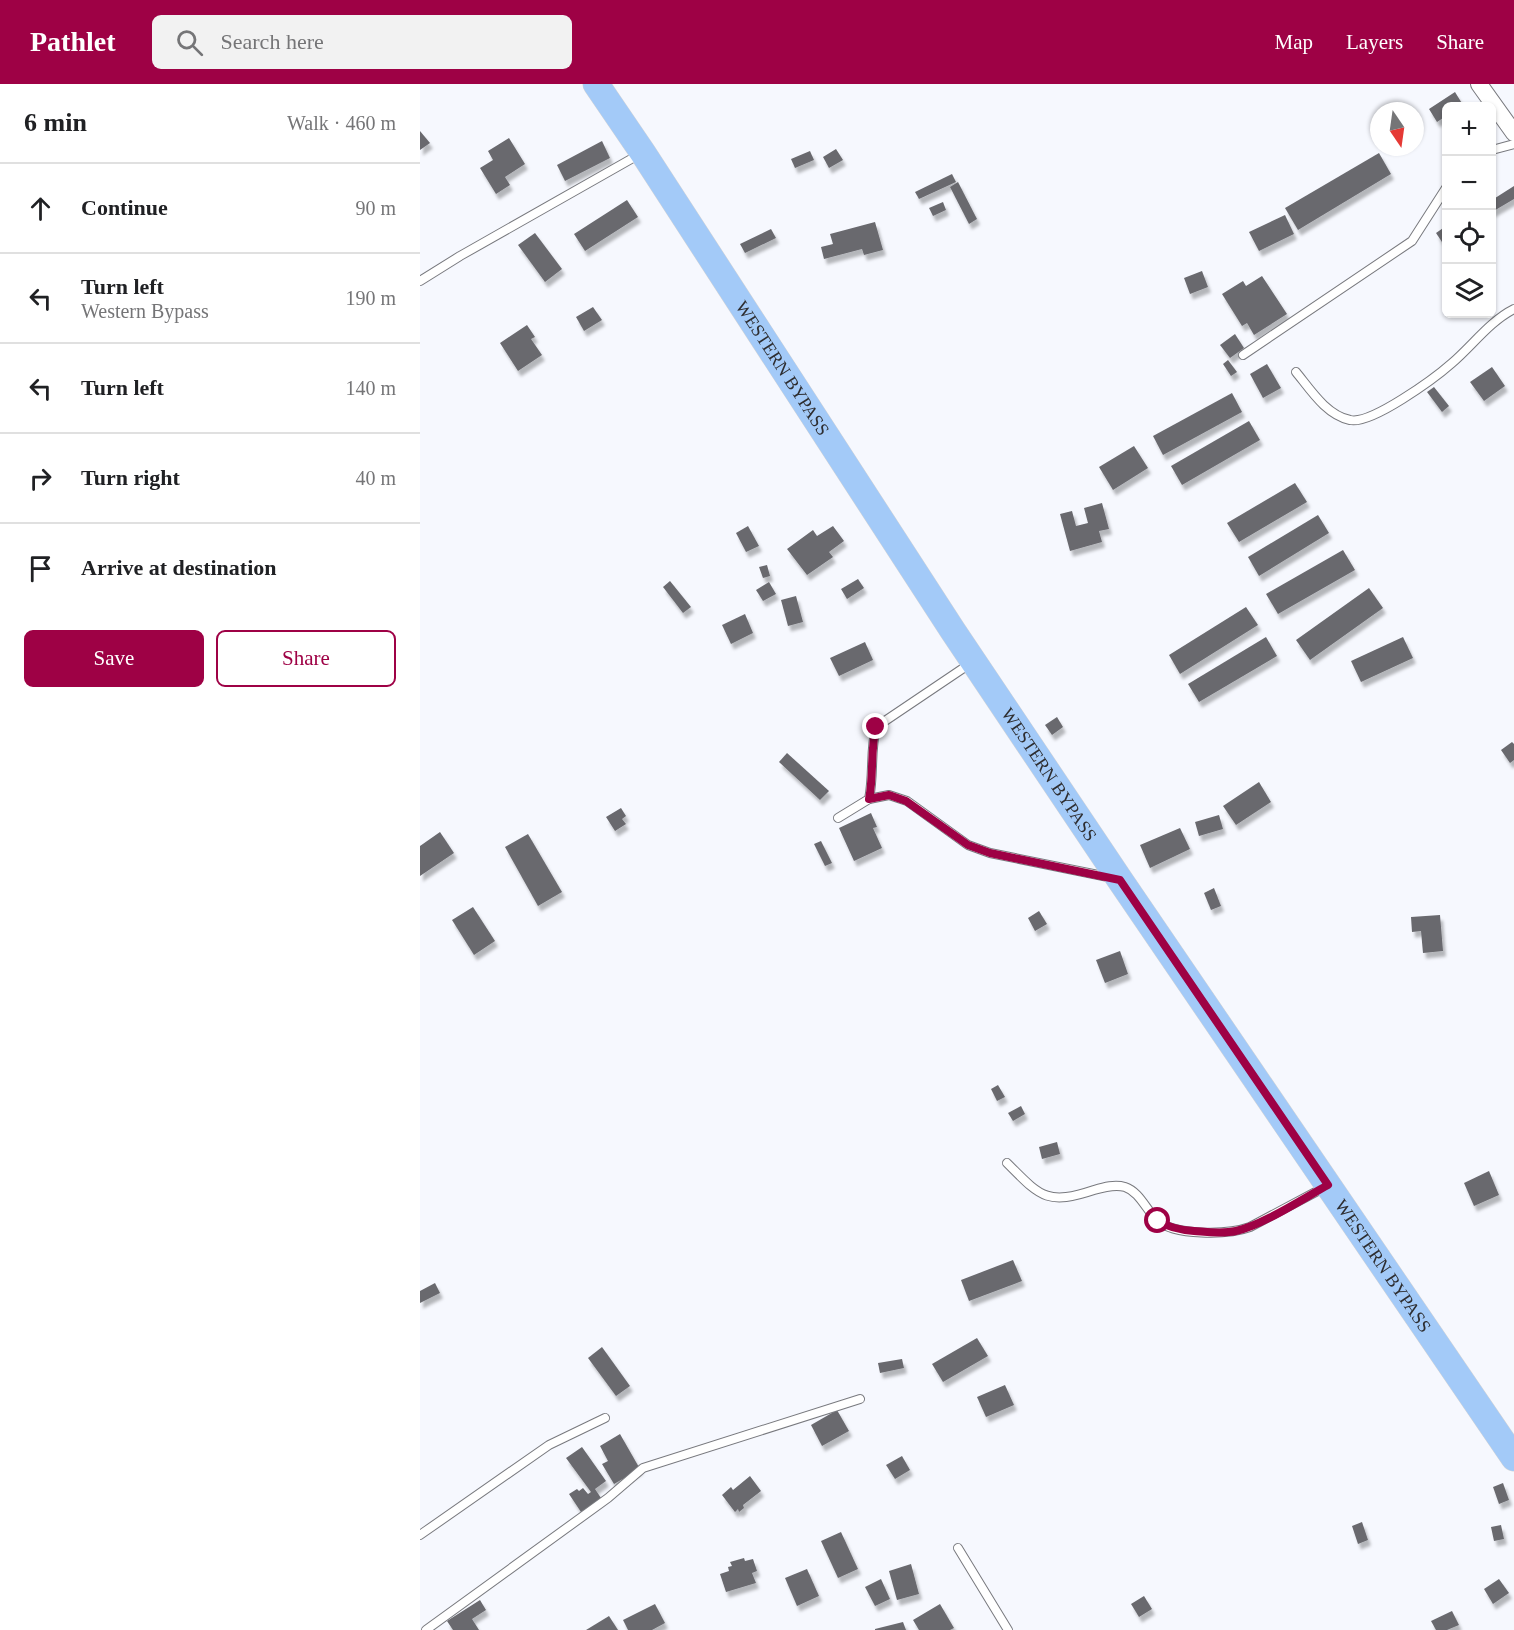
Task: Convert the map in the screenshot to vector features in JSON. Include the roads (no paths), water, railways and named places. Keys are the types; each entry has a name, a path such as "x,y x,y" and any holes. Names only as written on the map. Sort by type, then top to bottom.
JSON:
{"main road":[{"name":"WESTERN BYPASS","path":"596,84 974,662 1514,1458"}],"street":[{"path":"1479,84 1514,133"}],"lane":[{"path":"1496,149 1514,144"},
{"path":"420,282 460,256 643,153"},
{"path":"1243,355 1412,241 1442,194"},
{"path":"1296,372 1323,404 1334,412 1350,420 1367,419 1436,376 1496,321 1514,309"},
{"path":"869,799 872,786 872,741 876,727 974,662"},
{"path":"838,818 869,799 889,795 906,801 968,845 990,853 1120,880"},
{"path":"1007,1163 1032,1188 1053,1198 1069,1197 1109,1186 1126,1188 1135,1194 1164,1225 1182,1230 1215,1233 1239,1231 1250,1227 1328,1185"},
{"path":"426,1630 608,1498 644,1468 860,1399"},
{"path":"420,1535 549,1445 605,1418"},
{"path":"958,1548 1008,1630"}]}
